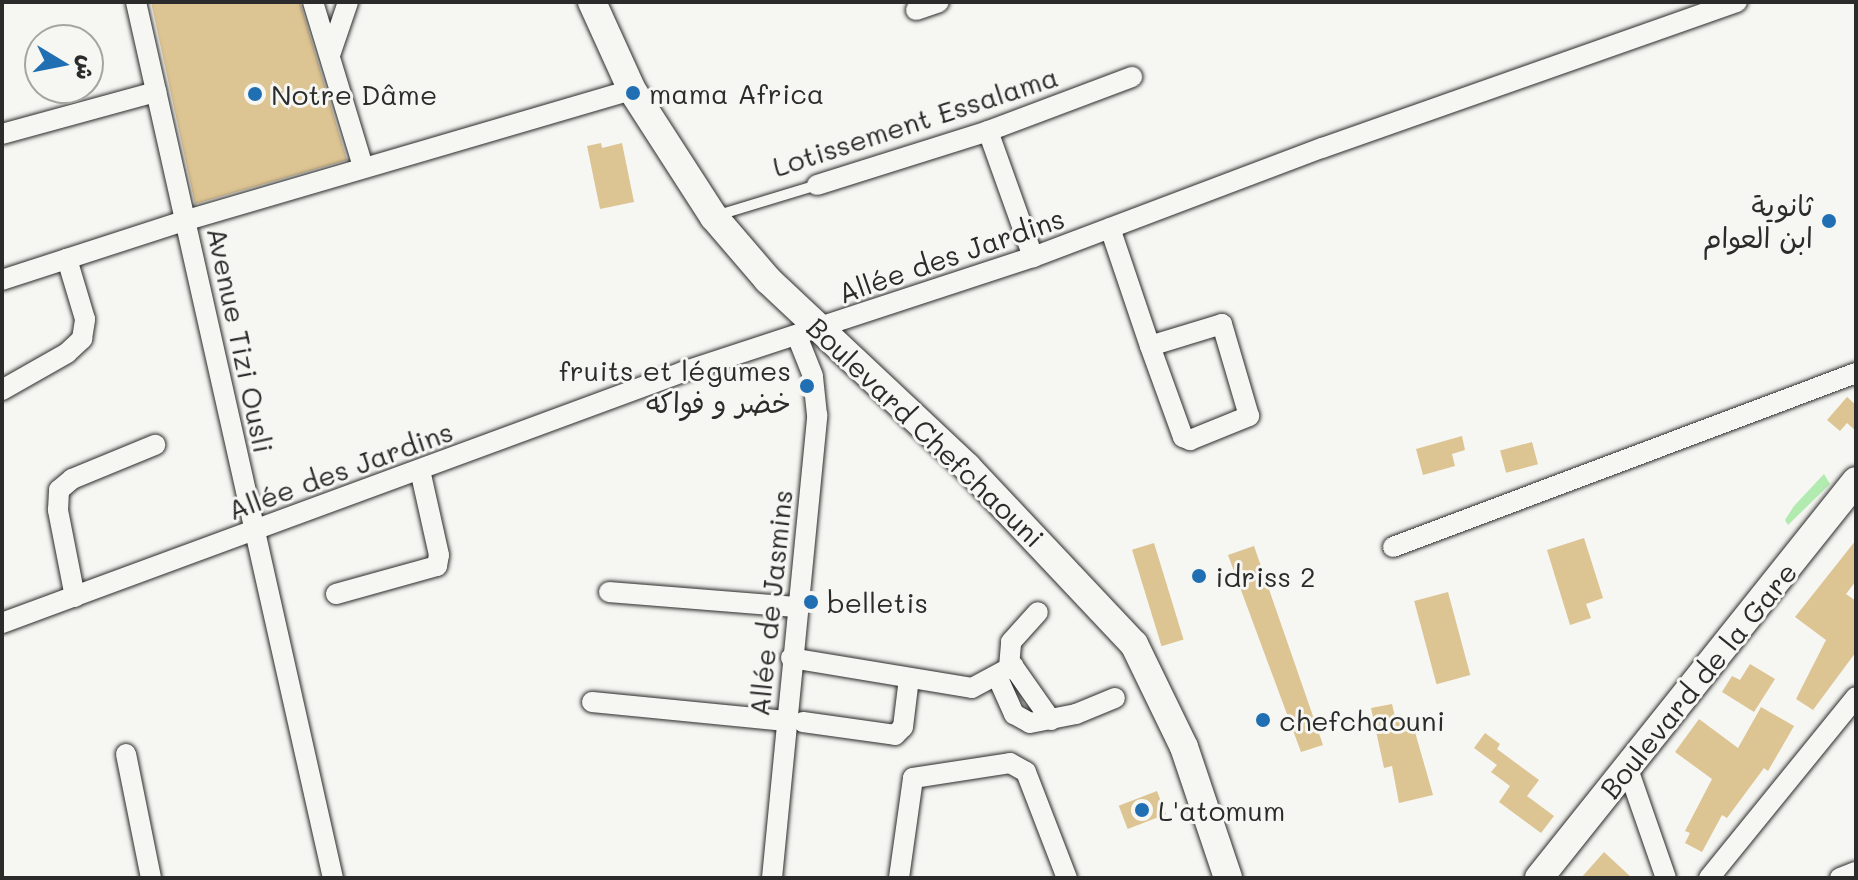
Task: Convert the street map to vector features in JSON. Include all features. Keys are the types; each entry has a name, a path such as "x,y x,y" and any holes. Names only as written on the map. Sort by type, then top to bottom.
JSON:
{"street":[{"name":"Avenue Tizi Ousli","path":"136,2 333,878"},
{"path":"313,2 363,167"},
{"path":"330,55 348,2"},
{"name":"Boulevard Chefchaouni","path":"594,2 632,90 714,217 808,334 967,467 1134,644 1184,747 1228,878"},
{"path":"916,10 939,2"},
{"name":"Allée des Jardins","path":"2,623 683,372 808,334 1033,257 1737,2"},
{"name":"Lotissement Essalama","path":"817,185 988,131 1132,77"},
{"path":"2,280 187,220 632,90"},
{"path":"2,134 156,92"},
{"path":"988,131 1033,257"},
{"path":"1110,228 1150,346 1186,440 1249,416 1222,324 1150,346"},
{"path":"2,390 67,353 82,339 85,319 67,259"},
{"name":"Allée de Jasmins","path":"772,878 795,721 791,658 817,415 808,334"},
{"path":"1393,547 1856,373"},
{"path":"75,597 58,510 59,490 72,479 155,445"},
{"path":"336,594 437,566 439,555 420,470"},
{"name":"Boulevard de la Gare","path":"1539,878 1856,481"},
{"path":"609,592 795,607"},
{"path":"1038,612 1011,642 1003,671 1019,718 1051,720 1115,698"},
{"path":"791,658 972,688 1003,671 1021,671 1051,720"},
{"path":"592,702 795,721 895,735 903,727 909,678"},
{"path":"1709,878 1856,697"},
{"path":"126,754 151,878"},
{"path":"899,878 913,778 1010,763 1026,772 1067,878"},
{"path":"1628,769 1666,878"},
{"path":"1840,878 1856,872"}],"lane":[{"name":"Lotissement Essalama","path":"714,217 817,185"}],"green space":[{"path":"1824,474 1830,484 1788,525 1785,520 1794,506"}],"building":[{"name":"Notre Dâme","path":"151,2 300,2 347,160 195,204"},
{"path":"601,143 602,148 622,143 634,202 600,209 587,146"},
{"path":"1847,397 1856,405 1856,431 1847,423 1840,431 1827,420"},
{"path":"1462,436 1465,450 1452,454 1455,466 1423,475 1416,449"},
{"path":"1532,442 1538,464 1506,473 1500,451"},
{"path":"1584,538 1603,598 1586,604 1591,618 1570,625 1547,550"},
{"path":"1856,540 1856,581 1846,594 1856,601 1856,652 1813,710 1796,699 1826,640 1795,617"},
{"path":"1154,543 1184,640 1162,646 1132,550"},
{"path":"1254,546 1323,745 1301,752 1228,555"},
{"path":"1448,592 1470,675 1436,684 1414,601"},
{"path":"1750,664 1775,679 1754,712 1722,692 1732,676 1740,680"},
{"path":"1392,704 1396,721 1411,718 1433,795 1399,803 1392,766 1384,768 1371,708"},
{"path":"1761,707 1794,726 1768,771 1764,768 1727,818 1722,815 1702,852 1685,843 1690,833 1685,831 1712,779 1675,752 1699,719 1738,748"},
{"path":"1485,733 1500,744 1497,749 1539,780 1527,796 1554,816 1541,833 1499,802 1510,786 1491,772 1497,765 1474,748"},
{"name":"L'atomum","path":"1157,791 1166,814 1128,829 1119,806"},
{"path":"1604,852 1632,878 1581,878"}],"place":[{"name":"mama Africa","path":"633,93"},
{"name":"Notre Dâme","path":"255,94"},
{"name":"ثانوية ابن العوام","path":"1829,221"},
{"name":"fruits et légumes خضر و فواكه","path":"807,386"},
{"name":"idriss 2","path":"1199,576"},
{"name":"belletis","path":"811,602"},
{"name":"chefchaouni","path":"1263,720"},
{"name":"L'atomum","path":"1142,810"}]}
